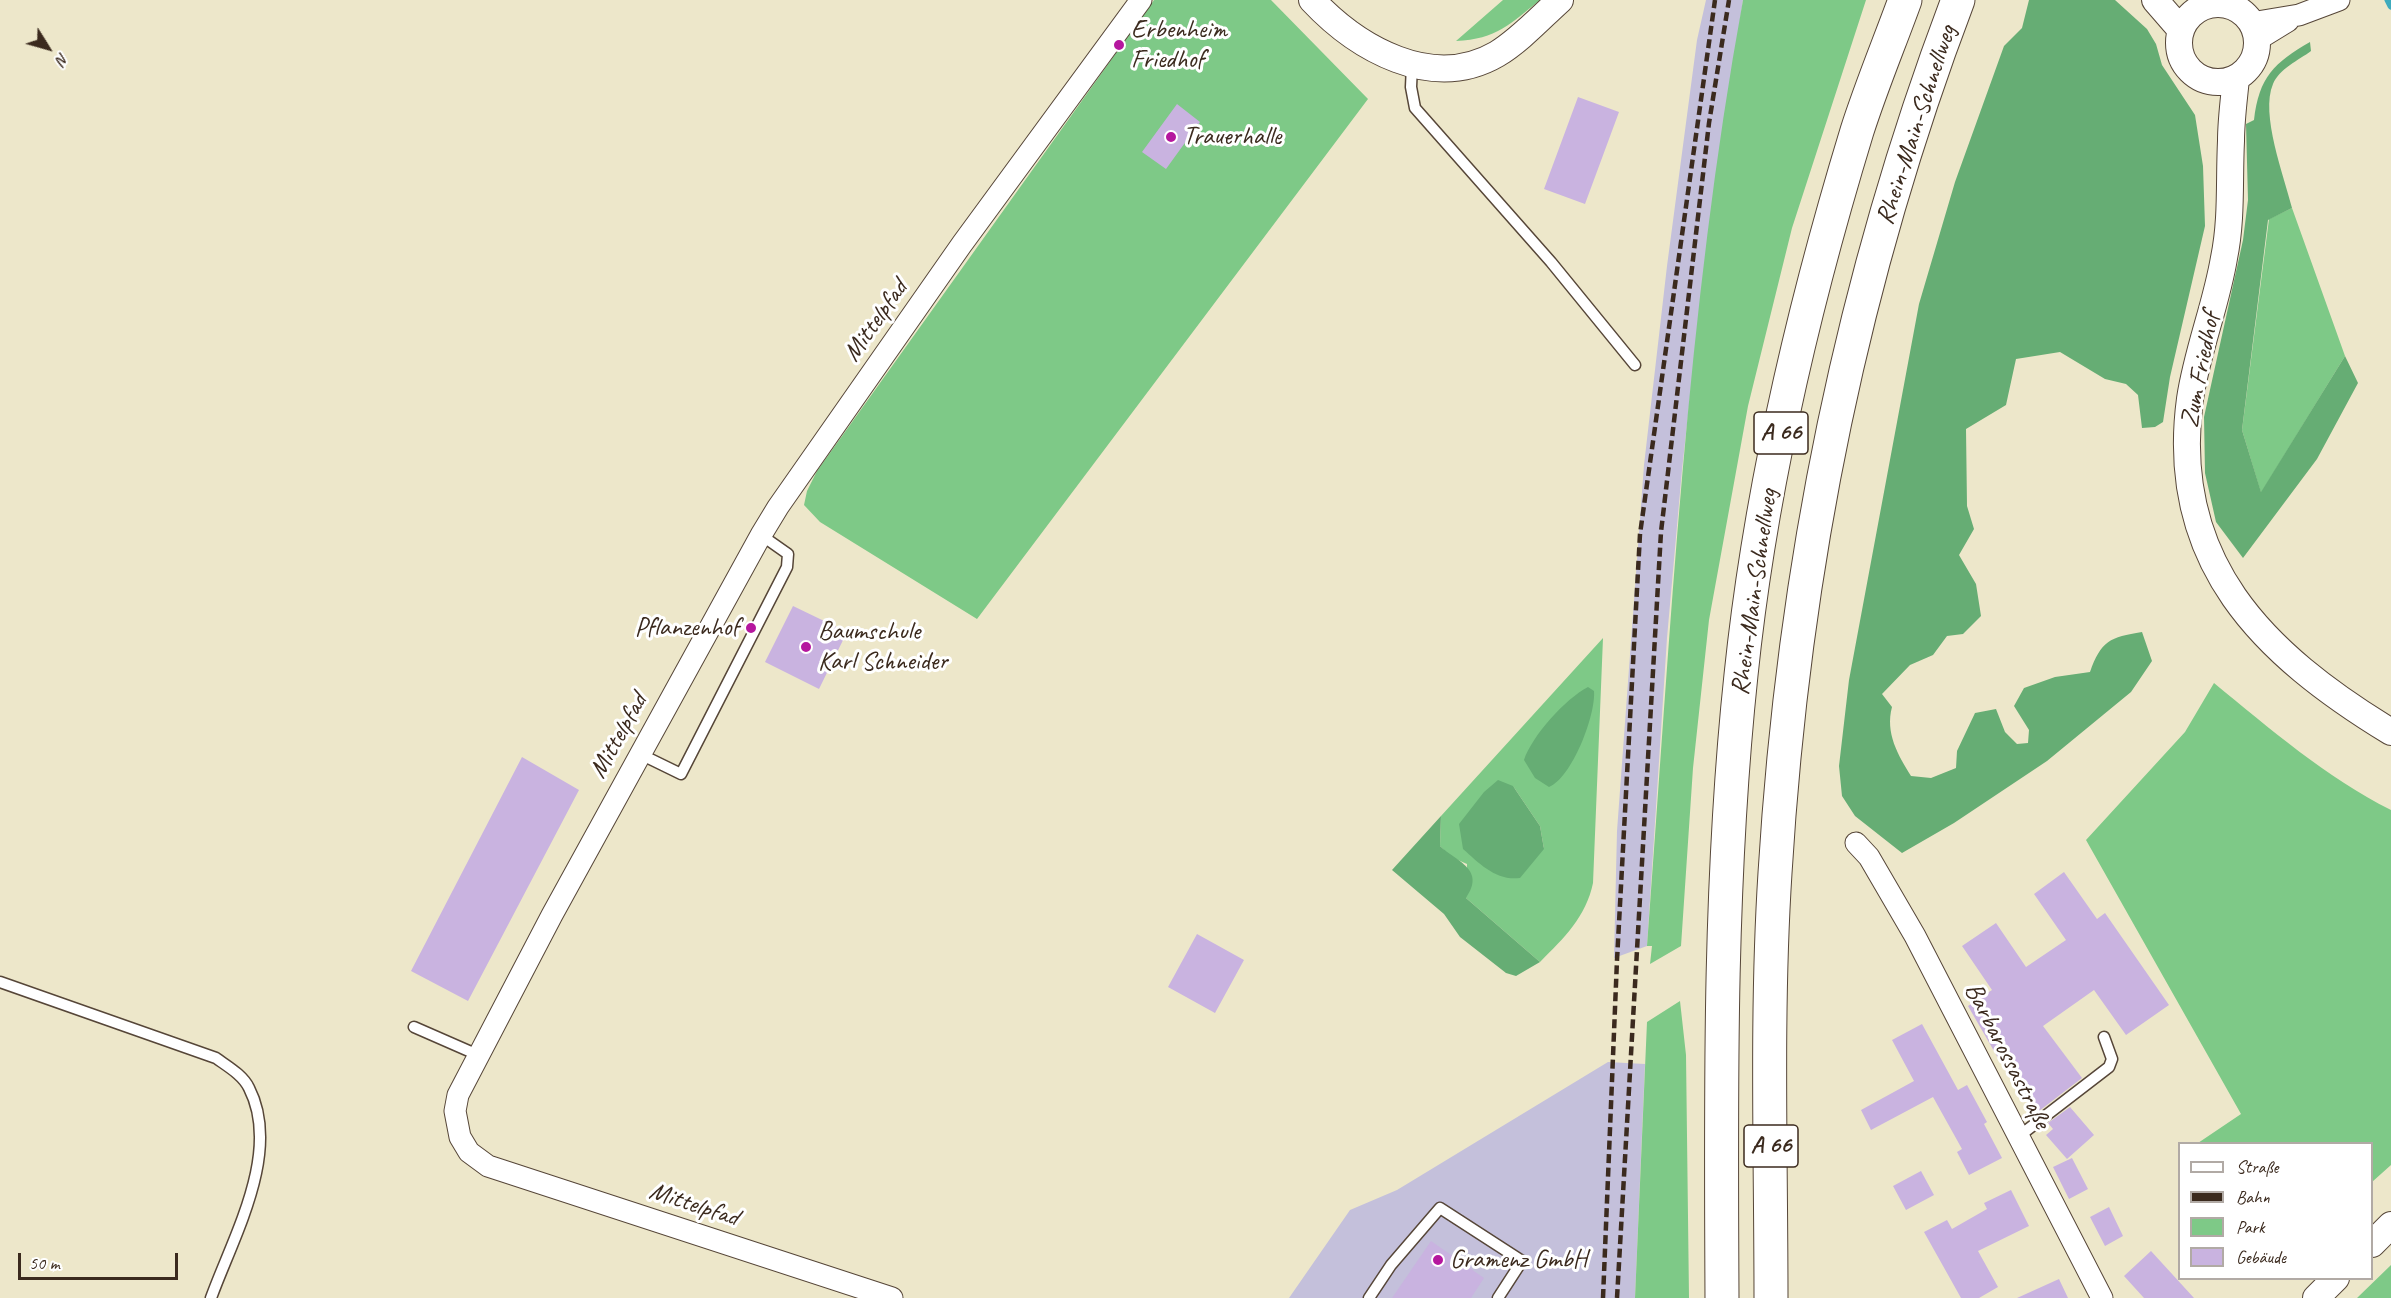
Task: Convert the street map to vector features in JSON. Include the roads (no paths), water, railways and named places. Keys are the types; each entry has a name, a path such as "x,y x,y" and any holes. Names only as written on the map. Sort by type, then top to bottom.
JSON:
{"highway":[{"name":"Rhein-Main-Schnellweg","path":"1722,1298 1722,1015 1725,879 1741,671 1766,501 1804,320 1858,129 1905,0"},
{"name":"Rhein-Main-Schnellweg","path":"1771,1298 1771,994 1774,876 1792,674 1817,507 1856,325 1909,137 1958,0"}],"street":[{"name":"Mittelpfad","path":"892,1298 488,1166 469,1152 457,1127 455,1111 458,1095 640,754 778,507 962,244 1141,0"},
{"path":"1312,0 1348,32 1380,52 1412,65 1443,70 1466,67 1497,54 1560,0"},
{"path":"2155,0 2183,14 2212,4 2221,4 2238,10 2254,31 2252,62 2236,78 2223,82 2210,81 2193,73 2182,58 2179,49 2183,14"},
{"path":"2254,31 2338,0"},
{"name":"Zum Friedhof","path":"2236,78 2230,141 2229,231 2221,275 2196,365 2187,426 2187,455 2193,499 2200,528 2215,565 2242,611 2281,654 2347,704 2391,732"},
{"name":"Zum Friedhof","path":"2210,81 2230,141"},
{"name":"Barbarossastraße","path":"1863,850 1885,884 2102,1298"},
{"path":"2373,1243 2391,1225"},
{"path":"2316,1298 2334,1280"}],"lane":[{"path":"1412,65 1411,87 1415,108 1551,262 1635,365"},
{"path":"640,754 681,774 787,567 788,554 762,535"},
{"path":"0,982 216,1058 235,1072 249,1087 258,1114 261,1147 256,1178 210,1298"},
{"path":"414,1027 478,1055"},
{"path":"2018,1137 2109,1067 2112,1059 2104,1037"},
{"path":"1369,1298 1391,1265 1440,1208 1522,1261 1498,1298"}],"waterway":[{"path":"2388,0 2391,6"}],"railway":[{"path":"1603,1298 1617,960 1640,534 1715,0"},
{"path":"1617,1298 1661,532 1709,123 1729,0"}],"place":[{"name":"Erbenheim Friedhof","path":"1119,45"},
{"name":"Trauerhalle","path":"1171,137"},
{"name":"Pflanzenhof","path":"751,628"},
{"name":"Baumschule Karl Schneider","path":"806,647"},
{"name":"Gramenz GmbH","path":"1438,1260"}]}
